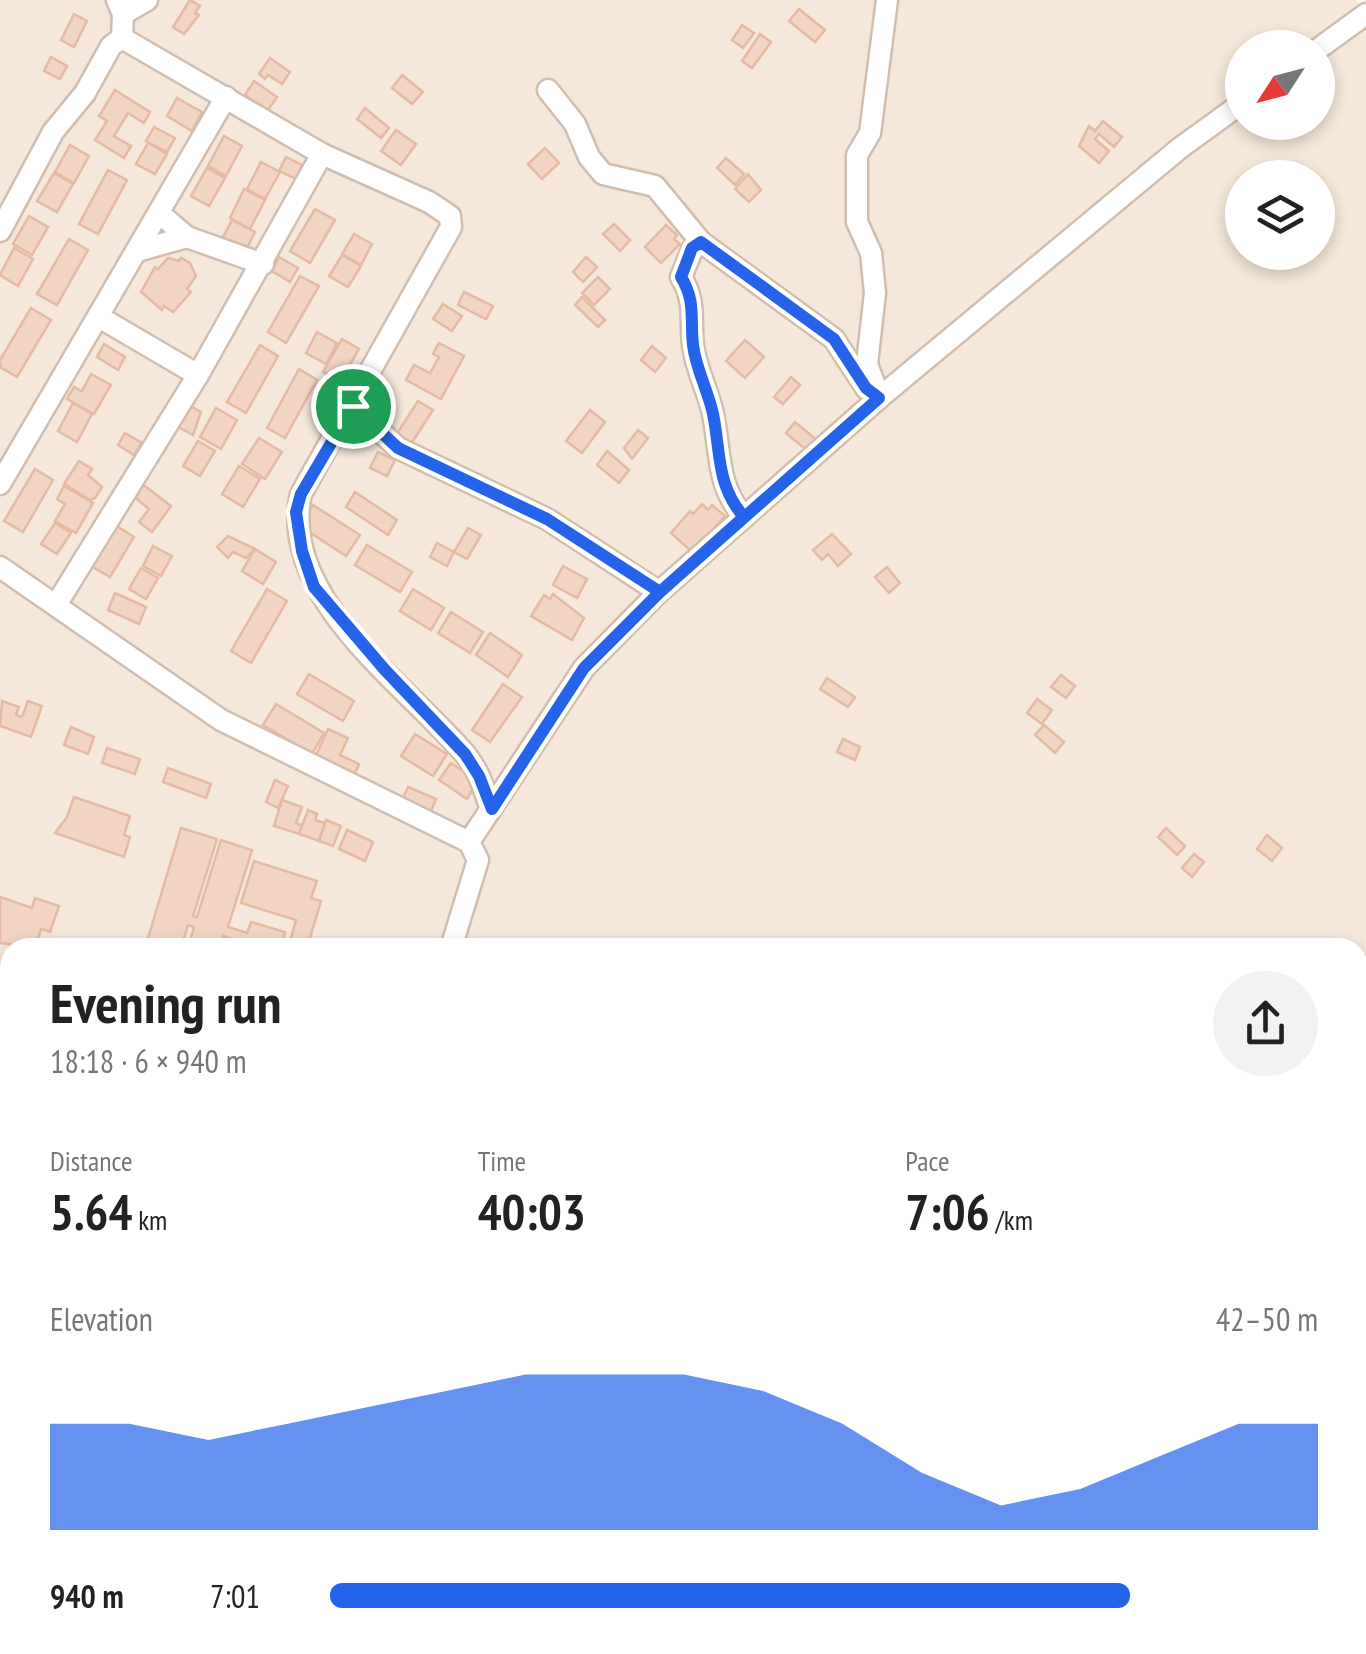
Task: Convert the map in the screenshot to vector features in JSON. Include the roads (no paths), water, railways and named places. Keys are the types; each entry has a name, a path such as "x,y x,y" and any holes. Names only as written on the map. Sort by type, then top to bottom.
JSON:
{"street":[{"path":"122,38 120,7 147,0"},
{"path":"879,398 867,364 875,293 872,253 857,222 856,156 870,133 886,0"},
{"path":"1335,37 1366,14"},
{"path":"122,38 322,154 428,202 450,216 451,227 301,494 296,512 302,551 314,587 385,670 465,754 492,809"},
{"path":"0,231 53,132 85,93 111,46 122,38"},
{"path":"548,90 575,124 589,157 604,174 655,186 701,242 834,339 866,388 879,398"},
{"path":"0,484 226,97"},
{"path":"470,842 584,668 660,592 879,398 1180,148 1225,115"},
{"path":"56,605 198,375 322,154"},
{"path":"159,213 186,237 263,264"},
{"path":"137,251 186,237"},
{"path":"701,242 692,248 681,277 691,293 696,360 712,410 727,498 744,517"},
{"path":"99,316 198,375"},
{"path":"353,406 398,448 547,519 660,592"},
{"path":"0,567 220,720 470,842 478,860 454,938"}]}
